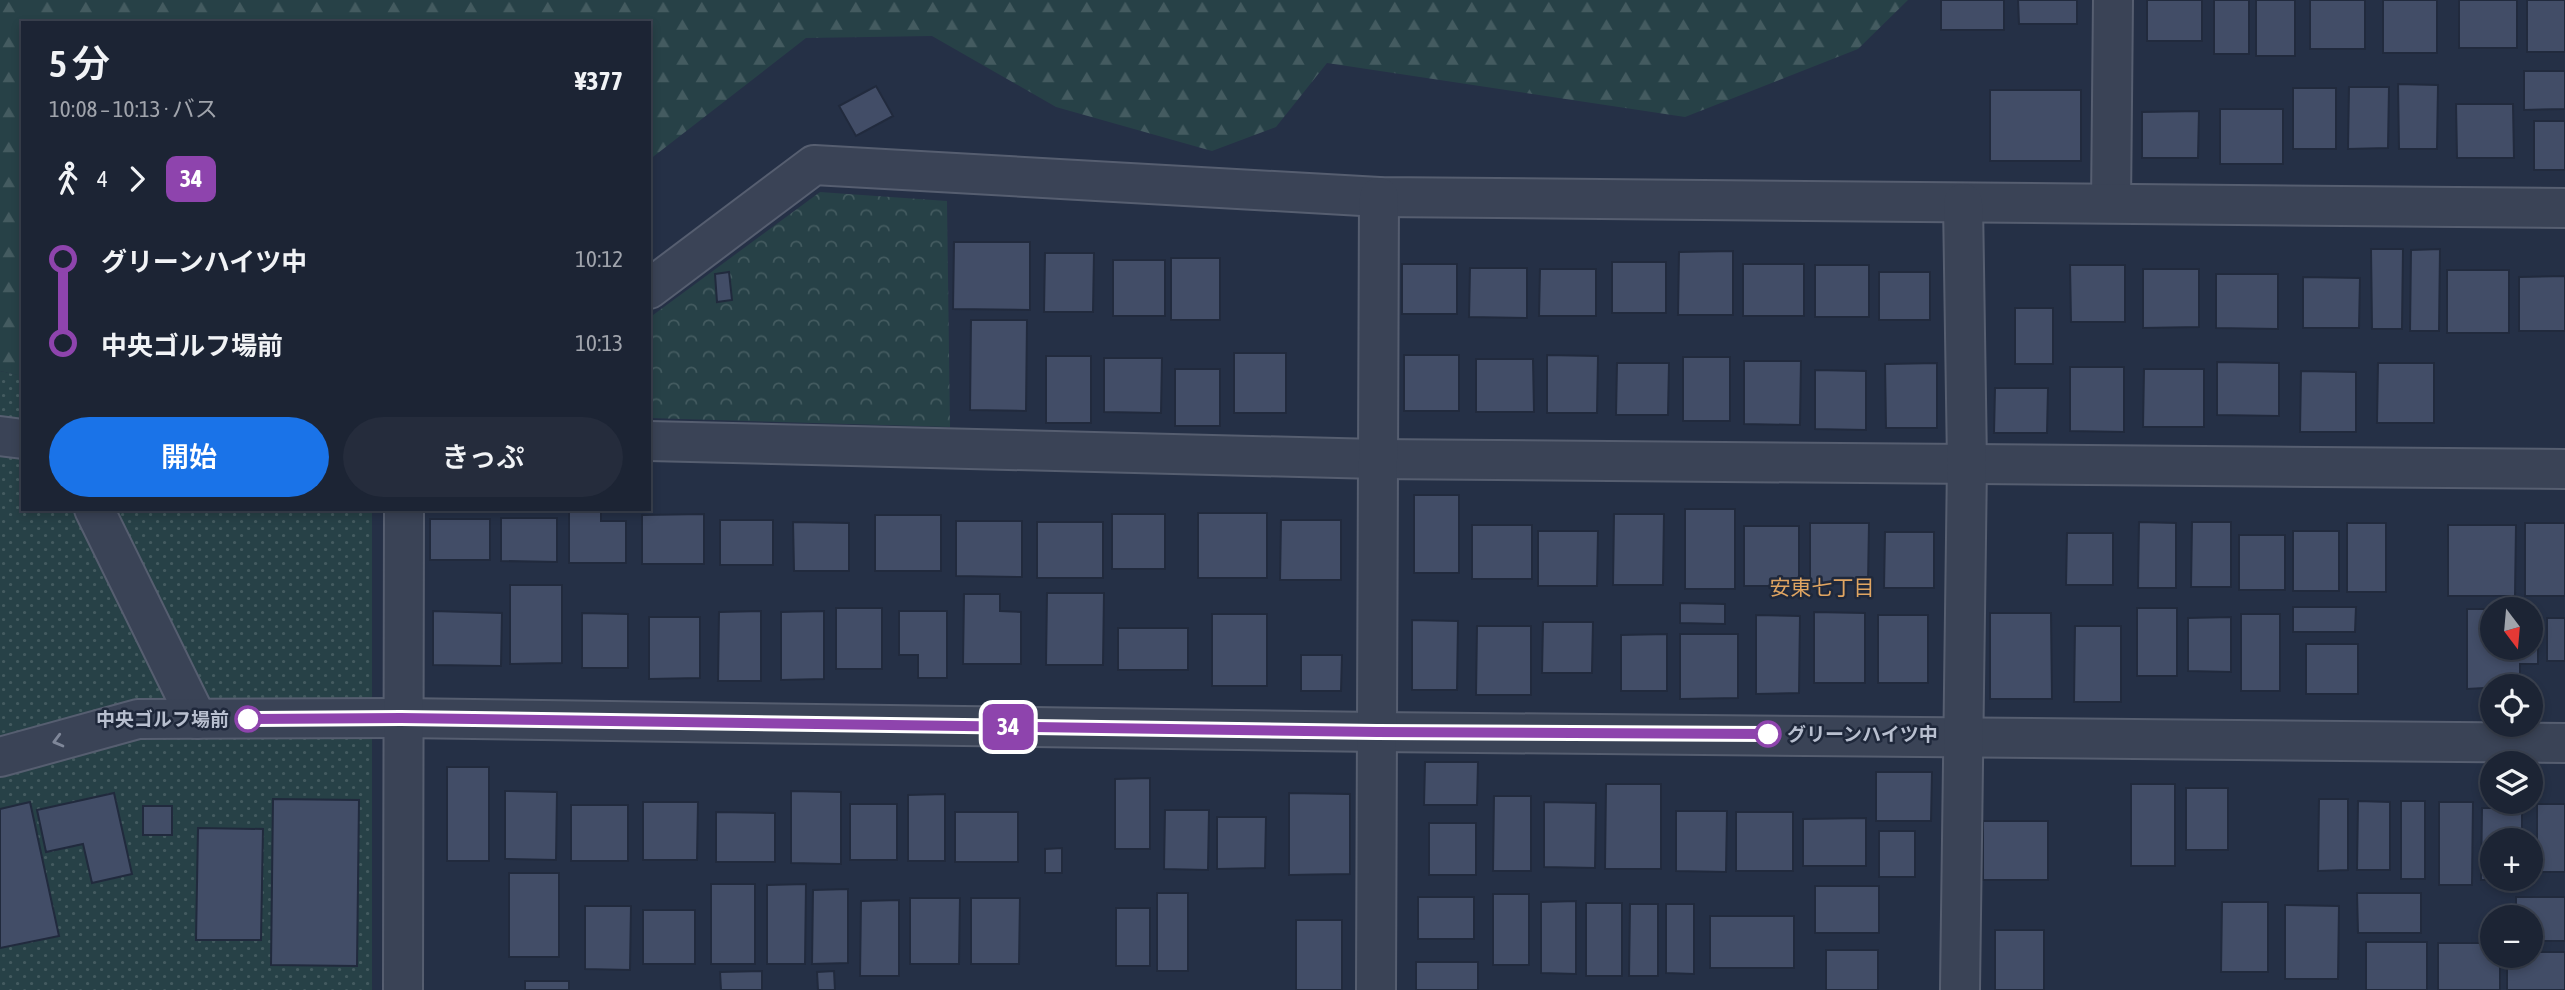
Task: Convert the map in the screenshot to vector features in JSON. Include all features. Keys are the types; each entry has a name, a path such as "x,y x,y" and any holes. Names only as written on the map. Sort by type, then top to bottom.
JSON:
{"street":[{"path":"2111,203 2112,0"},
{"path":"651,287 814,165 1379,197 2565,208"},
{"path":"1376,990 1379,197"},
{"path":"1960,990 1967,463 1963,203"},
{"path":"0,436 21,439"},
{"path":"651,441 1377,459 2565,469"},
{"path":"95,511 197,719"},
{"path":"403,990 401,718 404,511"},
{"path":"0,757 138,719 401,718 1377,732 1964,735 2565,743"}],"green space":[{"path":"0,0 1908,0 1858,49 1685,117 1327,63 1276,127 1212,151 1056,107 932,36 806,38 651,158 651,21 21,21 21,376 0,371"},
{"path":"820,192 947,201 950,427 651,418 651,317"},
{"path":"0,371 21,376 21,511 372,511 372,990 0,990"}],"building":[{"path":"1941,0 2004,0 2004,30 1941,30"},
{"path":"2018,0 2077,0 2077,24 2019,24"},
{"path":"2147,0 2202,0 2202,41 2147,41"},
{"path":"2214,0 2249,0 2249,54 2214,54"},
{"path":"2256,0 2295,0 2295,56 2256,56"},
{"path":"2310,0 2365,0 2365,49 2310,49"},
{"path":"2383,0 2437,0 2437,53 2383,53"},
{"path":"2459,0 2517,0 2517,48 2459,48"},
{"path":"2527,0 2565,0 2565,52 2527,52"},
{"path":"2524,71 2565,71 2565,109 2524,110"},
{"path":"2398,84 2438,85 2437,149 2399,149"},
{"path":"876,86 893,116 856,136 839,106"},
{"path":"2349,87 2389,87 2388,148 2348,149"},
{"path":"2293,88 2336,88 2336,149 2293,149"},
{"path":"1990,90 2081,90 2081,161 1990,161"},
{"path":"2456,104 2513,104 2514,158 2457,158"},
{"path":"2220,109 2283,109 2283,164 2220,164"},
{"path":"2199,111 2198,158 2142,158 2142,112"},
{"path":"2534,121 2565,121 2565,170 2534,170"},
{"path":"954,242 1030,242 1030,310 953,309"},
{"path":"2371,249 2403,249 2402,329 2372,329"},
{"path":"2440,249 2439,331 2410,331 2411,250"},
{"path":"1733,251 1733,315 1678,315 1679,252"},
{"path":"1045,253 1094,253 1093,312 1044,312"},
{"path":"1171,258 1220,258 1220,320 1171,320"},
{"path":"1113,260 1165,260 1165,316 1113,316"},
{"path":"1612,262 1666,262 1666,313 1612,313"},
{"path":"1402,264 1457,264 1457,314 1402,314"},
{"path":"1743,264 1804,264 1804,316 1743,316"},
{"path":"1815,265 1869,265 1869,317 1815,317"},
{"path":"2070,265 2125,265 2125,322 2071,322"},
{"path":"1470,268 1527,268 1527,318 1469,317"},
{"path":"1540,269 1596,269 1596,316 1539,316"},
{"path":"2143,269 2199,269 2199,327 2143,328"},
{"path":"2447,270 2509,270 2509,333 2447,333"},
{"path":"729,272 732,300 717,302 715,274"},
{"path":"1879,272 1930,272 1930,320 1879,320"},
{"path":"2216,274 2278,274 2278,329 2216,328"},
{"path":"2565,276 2565,331 2519,331 2519,277"},
{"path":"2303,277 2360,278 2359,328 2303,328"},
{"path":"2015,308 2053,308 2053,364 2015,364"},
{"path":"971,320 1027,320 1026,411 970,410"},
{"path":"1234,353 1286,353 1286,413 1234,413"},
{"path":"1404,355 1459,355 1459,411 1404,411"},
{"path":"1547,355 1598,356 1597,413 1547,413"},
{"path":"1046,356 1091,356 1091,423 1046,423"},
{"path":"1683,357 1730,357 1730,421 1683,421"},
{"path":"1104,358 1162,358 1161,413 1104,412"},
{"path":"1476,359 1533,359 1534,412 1476,412"},
{"path":"1744,361 1801,361 1800,425 1744,424"},
{"path":"2217,362 2279,363 2279,416 2217,415"},
{"path":"1617,363 1669,363 1668,415 1616,415"},
{"path":"1937,363 1937,428 1886,428 1885,364"},
{"path":"2378,363 2434,363 2434,423 2377,423"},
{"path":"2070,367 2124,367 2124,432 2070,431"},
{"path":"1175,369 1220,369 1220,426 1175,426"},
{"path":"2144,369 2204,369 2204,427 2143,427"},
{"path":"1815,370 1866,371 1866,430 1815,429"},
{"path":"2301,371 2356,372 2356,432 2300,432"},
{"path":"1995,388 2048,388 2047,433 1994,433"},
{"path":"1414,495 1459,495 1459,573 1414,573"},
{"path":"1685,509 1735,509 1735,589 1685,589"},
{"path":"569,511 601,511 601,521 626,521 626,563 569,563"},
{"path":"1198,513 1267,513 1267,578 1198,578"},
{"path":"704,514 704,564 642,564 642,515"},
{"path":"1112,514 1165,514 1165,569 1112,569"},
{"path":"1614,514 1664,514 1663,585 1613,585"},
{"path":"875,515 941,515 941,571 875,571"},
{"path":"501,518 557,518 557,562 501,561"},
{"path":"430,519 490,519 490,560 430,560"},
{"path":"720,520 773,520 773,565 720,565"},
{"path":"1281,520 1341,520 1341,580 1280,580"},
{"path":"956,521 1022,521 1022,577 956,576"},
{"path":"793,522 849,523 849,571 794,571"},
{"path":"1037,522 1103,522 1103,578 1037,578"},
{"path":"2139,522 2176,523 2176,588 2138,588"},
{"path":"2192,522 2231,522 2231,587 2191,587"},
{"path":"1810,523 1869,523 1868,584 1810,584"},
{"path":"2347,523 2386,523 2386,592 2347,592"},
{"path":"2525,523 2565,523 2565,596 2525,596"},
{"path":"1472,525 1532,525 1532,579 1472,579"},
{"path":"2448,525 2516,525 2515,596 2448,596"},
{"path":"1744,526 1799,526 1799,586 1744,586"},
{"path":"1538,531 1598,531 1597,586 1538,586"},
{"path":"2293,531 2339,531 2339,591 2293,591"},
{"path":"1885,532 1934,532 1934,588 1884,588"},
{"path":"2067,533 2113,533 2113,585 2066,585"},
{"path":"2239,535 2285,535 2285,590 2239,590"},
{"path":"510,585 562,585 562,663 510,664"},
{"path":"1047,593 1104,593 1103,665 1046,665"},
{"path":"964,594 1000,594 1000,611 1021,612 1021,664 963,664"},
{"path":"1680,603 1725,604 1725,624 1680,623"},
{"path":"2293,607 2356,607 2355,632 2293,632"},
{"path":"836,608 882,608 882,669 836,669"},
{"path":"2137,608 2177,608 2177,676 2137,676"},
{"path":"2467,609 2480,609 2480,660 2538,660 2538,664 2520,664 2520,674 2480,674 2480,688 2467,689"},
{"path":"433,611 502,613 501,666 433,665"},
{"path":"761,611 761,681 718,681 719,612"},
{"path":"824,611 824,679 781,680 781,612"},
{"path":"899,611 947,611 947,678 918,678 918,655 899,655"},
{"path":"1814,612 1865,613 1865,683 1814,683"},
{"path":"582,613 628,614 628,668 582,668"},
{"path":"1990,613 2051,613 2052,699 1990,699"},
{"path":"1212,614 1267,614 1267,686 1212,686"},
{"path":"2241,614 2280,614 2280,691 2241,691"},
{"path":"1756,615 1800,616 1799,693 1756,694"},
{"path":"1878,615 1928,615 1928,683 1878,683"},
{"path":"649,617 700,617 700,678 649,679"},
{"path":"2231,617 2231,672 2188,671 2188,618"},
{"path":"2547,618 2565,618 2565,661 2547,661"},
{"path":"1412,620 1458,621 1457,690 1412,690"},
{"path":"1543,622 1593,622 1592,673 1542,673"},
{"path":"1477,626 1531,626 1531,695 1476,695"},
{"path":"2075,626 2121,626 2121,702 2074,702"},
{"path":"1118,628 1188,628 1188,670 1118,670"},
{"path":"1667,634 1667,691 1621,691 1621,635"},
{"path":"1680,634 1738,634 1738,698 1680,699"},
{"path":"2306,644 2358,644 2358,694 2306,694"},
{"path":"1301,655 1342,655 1341,691 1301,691"},
{"path":"1425,762 1478,762 1477,805 1424,805"},
{"path":"447,767 489,767 489,861 447,861"},
{"path":"1876,772 1932,772 1931,821 1876,821"},
{"path":"1150,778 1150,849 1115,849 1115,779"},
{"path":"1606,784 1661,784 1661,869 1605,869"},
{"path":"2131,784 2175,784 2175,866 2131,866"},
{"path":"2186,788 2228,788 2228,850 2186,850"},
{"path":"505,791 557,792 556,860 505,859"},
{"path":"791,791 841,792 841,864 791,863"},
{"path":"114,793 132,874 92,883 83,844 46,852 37,810"},
{"path":"1289,793 1350,794 1350,874 1289,875"},
{"path":"945,794 945,861 908,861 908,795"},
{"path":"1494,796 1531,796 1531,871 1493,871"},
{"path":"273,799 359,800 357,966 271,965"},
{"path":"2319,799 2348,799 2348,870 2318,871"},
{"path":"2358,801 2390,802 2390,870 2357,870"},
{"path":"2401,801 2425,801 2425,879 2401,879"},
{"path":"30,802 59,936 0,948 0,809"},
{"path":"643,802 698,802 697,860 643,860"},
{"path":"1544,802 1596,803 1595,868 1544,867"},
{"path":"2439,802 2473,802 2472,885 2439,885"},
{"path":"850,804 897,804 897,860 850,860"},
{"path":"2543,804 2565,804 2565,872 2543,872 2543,828 2537,828 2537,814 2543,814"},
{"path":"571,805 628,805 628,861 571,861"},
{"path":"143,806 172,806 172,835 143,835"},
{"path":"1165,810 1209,810 1208,870 1164,869"},
{"path":"1676,811 1727,811 1726,872 1676,871"},
{"path":"716,812 775,813 775,862 716,862"},
{"path":"955,812 1018,812 1018,862 955,862"},
{"path":"1736,812 1793,812 1793,871 1736,871"},
{"path":"2482,814 2522,814 2522,828 2482,828"},
{"path":"1217,817 1266,817 1265,868 1217,869"},
{"path":"1866,818 1866,866 1803,866 1803,819"},
{"path":"1983,821 2048,821 2048,880 1983,880"},
{"path":"1429,823 1476,823 1476,875 1429,875"},
{"path":"198,828 263,829 261,940 196,940"},
{"path":"1879,831 1915,831 1915,877 1879,877"},
{"path":"1062,848 1062,873 1045,873 1045,849"},
{"path":"509,873 559,873 559,957 509,957"},
{"path":"711,884 755,884 755,964 711,964"},
{"path":"806,884 805,964 767,964 767,885"},
{"path":"1815,886 1879,886 1879,933 1815,933"},
{"path":"848,889 848,963 812,964 813,890"},
{"path":"1157,893 1188,893 1188,971 1157,971"},
{"path":"2357,893 2421,893 2421,933 2358,933"},
{"path":"1493,894 1529,894 1529,965 1493,965"},
{"path":"1418,897 1474,897 1474,939 1418,939"},
{"path":"2516,897 2565,897 2565,941 2543,941 2543,905 2516,905"},
{"path":"910,898 960,898 959,964 910,964"},
{"path":"971,898 1020,898 1019,964 971,964"},
{"path":"899,900 899,976 860,976 861,901"},
{"path":"1576,901 1576,974 1541,973 1541,902"},
{"path":"2222,902 2268,902 2268,972 2221,972"},
{"path":"1586,903 1622,903 1622,976 1586,976"},
{"path":"1630,904 1658,904 1658,976 1629,976"},
{"path":"1666,904 1694,904 1694,974 1666,973"},
{"path":"2285,905 2339,906 2338,979 2285,979"},
{"path":"585,906 631,906 630,970 585,969"},
{"path":"1116,908 1150,908 1150,966 1116,966"},
{"path":"643,910 695,910 695,964 643,964"},
{"path":"1710,916 1794,916 1794,968 1710,968"},
{"path":"1296,920 1342,920 1342,990 1296,990"},
{"path":"1995,930 2044,930 2044,990 1995,990"},
{"path":"2366,942 2427,942 2427,990 2366,990"},
{"path":"2438,943 2480,943 2480,968 2500,968 2500,990 2438,990"},
{"path":"1826,950 1878,950 1878,990 1826,990"},
{"path":"2543,952 2565,952 2565,990 2507,990 2507,968 2543,968"},
{"path":"1416,962 1478,962 1478,990 1416,990"},
{"path":"762,971 762,990 721,990 720,972"},
{"path":"834,971 835,990 818,990 817,972"},
{"path":"525,981 569,981 569,990 525,990"}],"bus line":[{"name":"34","path":"248,719 401,718 1377,732 1768,734"}],"place":[{"name":"中央ゴルフ場前","path":"248,719"},
{"name":"グリーンハイツ中","path":"1768,734"}],"district":[{"name":"安東七丁目","path":"1822,587"}]}
